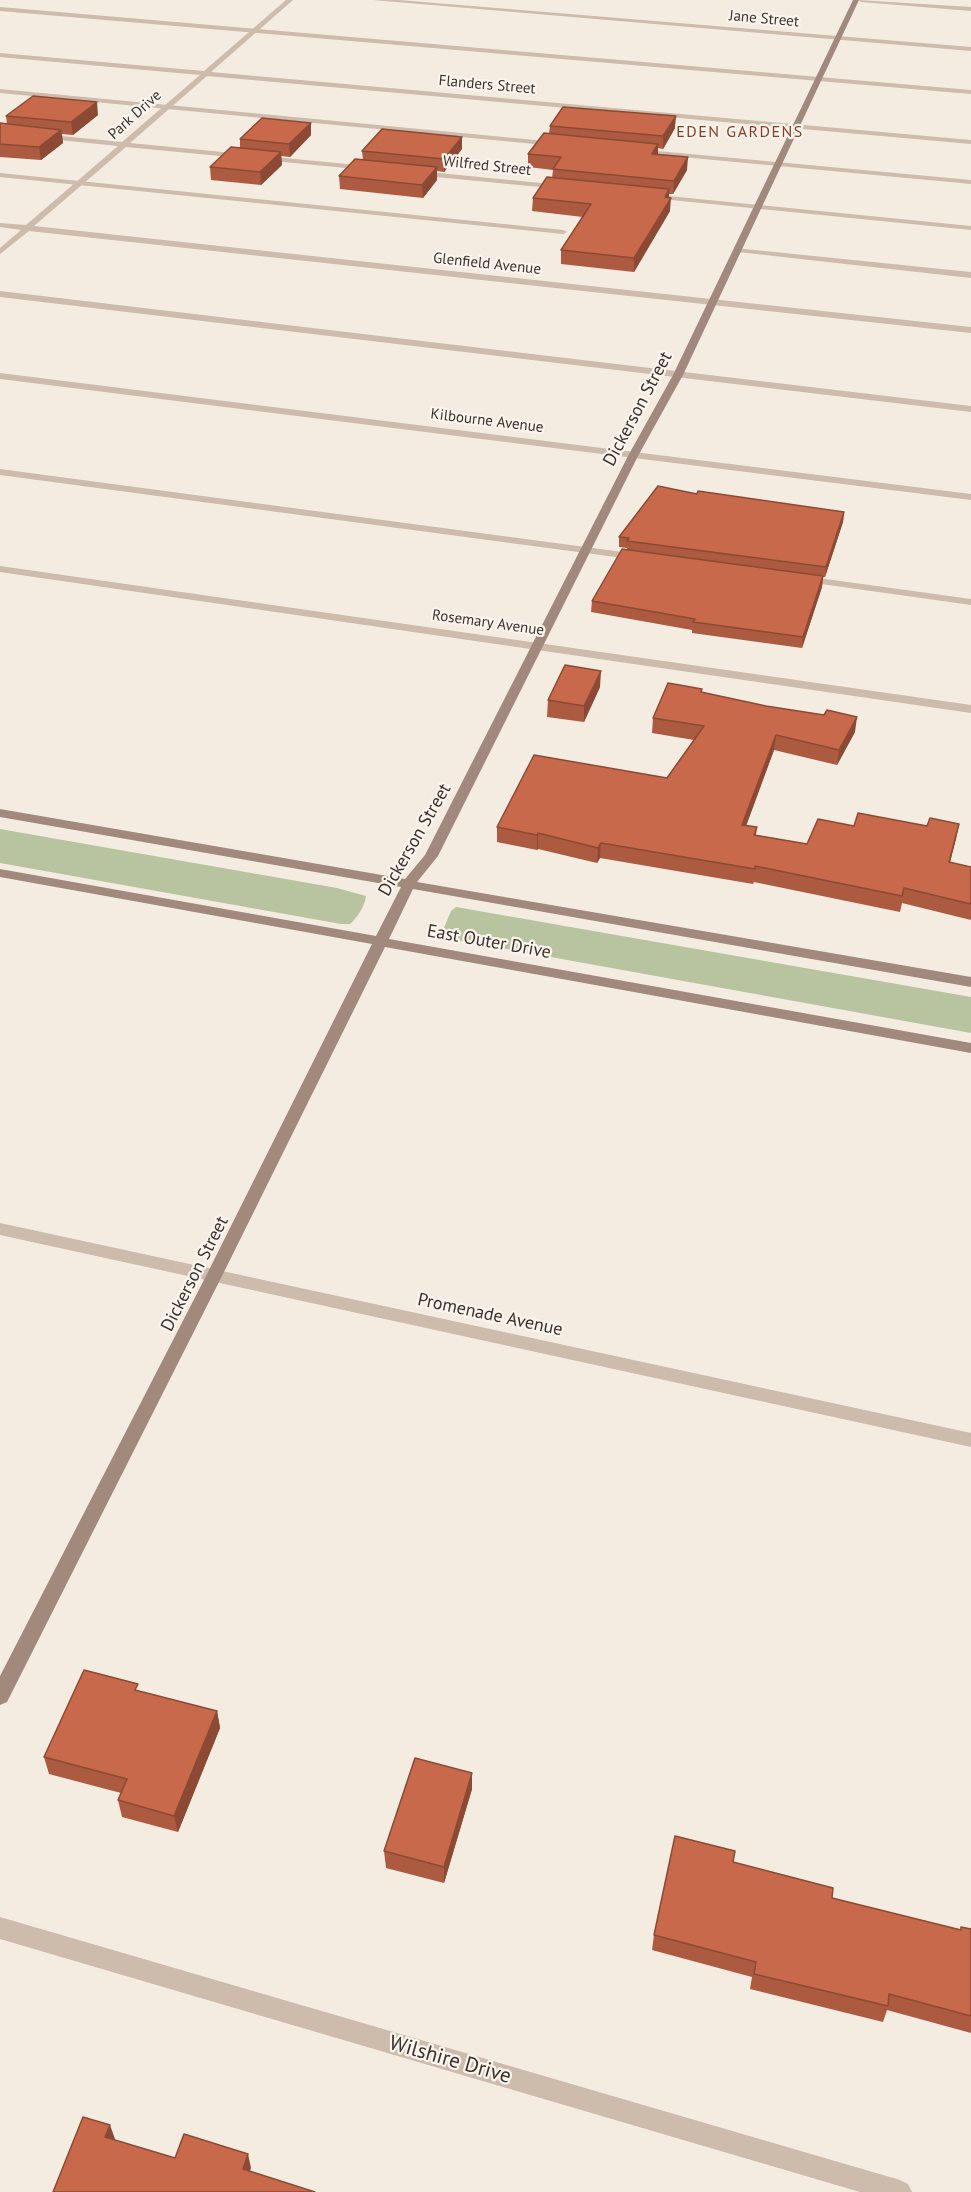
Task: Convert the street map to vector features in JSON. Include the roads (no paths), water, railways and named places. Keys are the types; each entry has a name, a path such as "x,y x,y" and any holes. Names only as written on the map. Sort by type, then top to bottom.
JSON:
{"street":[{"name":"Park Drive","path":"0,252 164,107 290,0"},
{"name":"Jane Street","path":"376,0 971,49"},
{"path":"859,0 971,9"},
{"name":"Dickerson Street","path":"0,1696 214,1276 410,882 431,856 633,456 678,375 859,0"},
{"path":"0,9 971,92"},
{"name":"Flanders Street","path":"0,54 971,142"},
{"path":"0,91 566,145"},
{"path":"0,132 371,168"},
{"path":"625,150 971,182"},
{"name":"Wilfred Street","path":"406,172 570,188"},
{"path":"0,175 563,232"},
{"path":"641,195 971,228"},
{"name":"Glenfield Avenue","path":"0,225 971,330"},
{"path":"738,250 971,275"},
{"path":"0,294 971,409"},
{"name":"Kilbourne Avenue","path":"0,376 971,497"},
{"path":"0,472 644,558"},
{"name":"Rosemary Avenue","path":"0,569 971,709"},
{"path":"796,578 971,602"},
{"path":"0,813 410,882 971,982"},
{"name":"East Outer Drive","path":"0,873 971,1048"},
{"name":"Promenade Avenue","path":"0,1229 971,1440"},
{"name":"Wilshire Drive","path":"0,1928 900,2192"}],"district":[{"name":"EDEN GARDENS","path":"740,132"}]}
